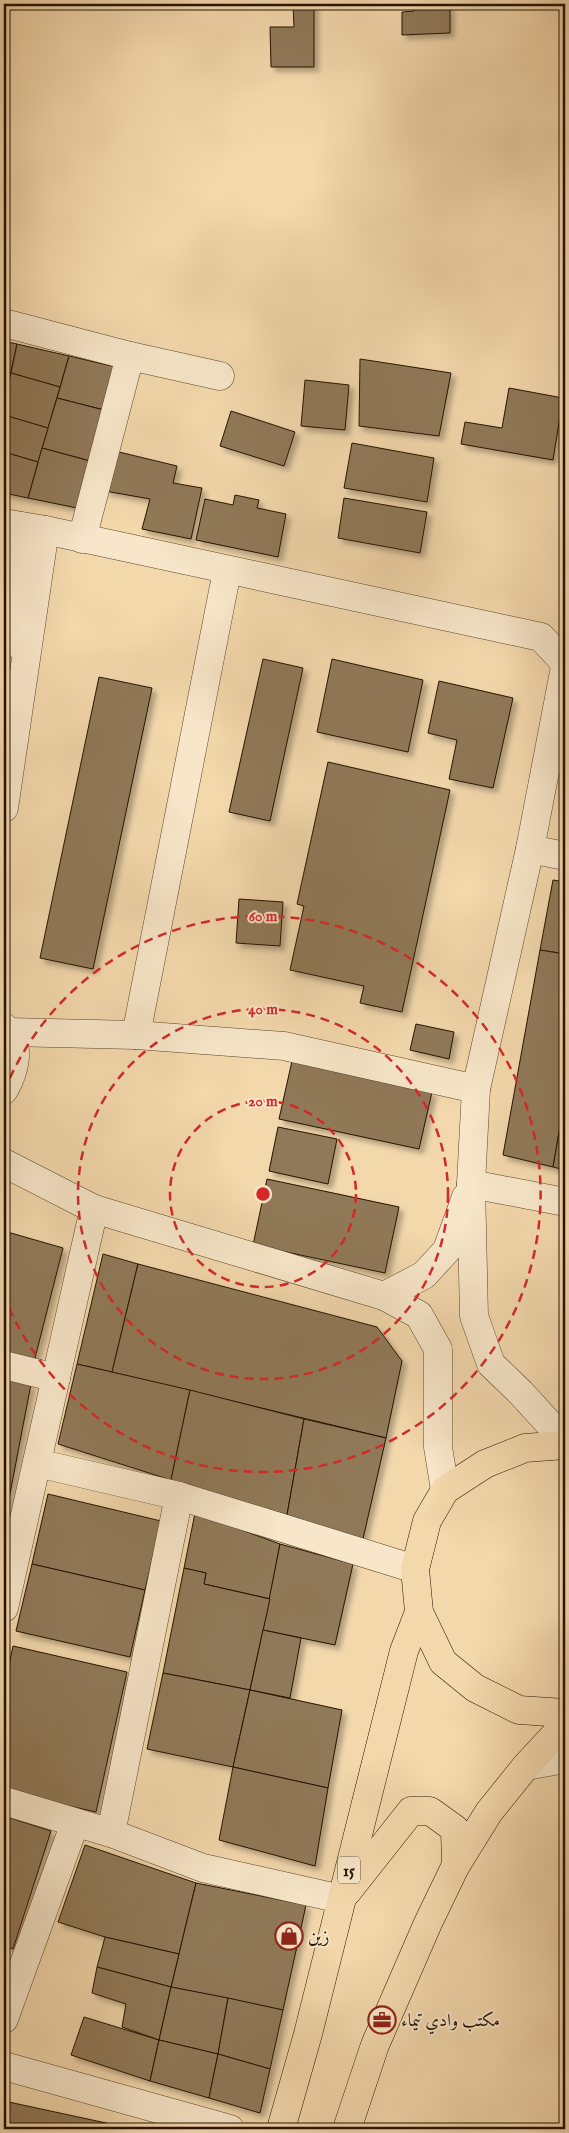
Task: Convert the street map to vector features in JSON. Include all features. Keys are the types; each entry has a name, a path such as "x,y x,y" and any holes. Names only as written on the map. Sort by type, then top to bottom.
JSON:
{"highway":[{"name":"15","path":"281,2129 308,2034 404,1651 419,1612 415,1569 427,1521 445,1490 485,1464 525,1448 565,1445"},
{"path":"419,1612 444,1662 475,1688 519,1710 565,1713"},
{"path":"347,2129 375,2045 428,1923 456,1865 489,1812 526,1766 565,1724"},
{"path":"341,1899 411,1810 430,1811 455,1830 456,1865"}],"street":[{"path":"4,323 130,356 220,376"},
{"path":"82,539 130,356"},
{"path":"23,526 540,637 565,662"},
{"path":"5,629 23,526"},
{"path":"4,808 23,526"},
{"path":"136,1035 227,571"},
{"path":"565,667 530,849 476,1089 471,1184 474,1316 491,1364 521,1393 565,1441"},
{"path":"530,849 565,856"},
{"path":"4,1090 13,1074 16,1052 6,1030 136,1035 284,1046 476,1089"},
{"path":"4,1164 94,1209 384,1296 419,1315 438,1349 438,1447 445,1490"},
{"path":"471,1184 565,1202"},
{"path":"384,1296 424,1275 446,1250 471,1184"},
{"path":"4,1608 94,1209"},
{"path":"4,1365 56,1378"},
{"path":"38,1463 179,1496 415,1569"},
{"path":"111,1833 179,1496"},
{"path":"526,1766 565,1759"},
{"path":"4,1801 111,1833 203,1868 341,1899"},
{"path":"4,2019 75,1823"},
{"path":"4,2066 230,2129"}],"building":[{"path":"293,4 314,4 314,67 271,67 270,27 294,27"},
{"path":"414,4 450,4 450,33 402,35 402,12 414,11"},
{"path":"4,341 17,344 4,402"},
{"path":"17,344 69,356 60,387 11,373"},
{"path":"69,356 116,367 104,410 57,398"},
{"path":"360,359 451,373 439,436 359,426"},
{"path":"11,373 60,387 48,428 4,415 4,402"},
{"path":"305,380 349,385 345,430 301,426"},
{"path":"509,388 563,398 553,460 461,444 465,422 502,428"},
{"path":"57,398 104,410 90,461 42,448"},
{"path":"231,411 295,432 284,466 220,446"},
{"path":"4,415 48,428 38,462 4,452"},
{"path":"352,443 434,458 427,502 344,488"},
{"path":"42,448 90,461 77,508 28,498"},
{"path":"115,451 177,466 173,483 202,488 191,539 142,529 150,499 105,491"},
{"path":"4,452 38,462 28,498 4,493"},
{"path":"235,495 259,500 257,508 286,514 278,557 196,540 205,499 233,505"},
{"path":"344,498 427,512 420,553 338,538"},
{"path":"263,659 303,668 270,821 229,812"},
{"path":"332,659 423,680 408,752 317,732"},
{"path":"99,677 152,688 93,969 40,958"},
{"path":"439,681 513,698 493,788 449,779 457,740 428,733"},
{"path":"328,762 450,790 402,1012 360,1003 364,986 290,970 304,906 297,904"},
{"path":"553,880 565,882 565,954 540,950"},
{"path":"239,899 283,902 280,946 236,943"},
{"path":"540,950 565,954 565,1098 553,1167 503,1155"},
{"path":"416,1024 454,1032 449,1059 410,1050"},
{"path":"292,1061 432,1092 419,1149 279,1119"},
{"path":"565,1098 565,1170 553,1167"},
{"path":"278,1127 337,1139 328,1184 269,1171"},
{"path":"267,1179 399,1207 385,1273 253,1245"},
{"path":"4,1231 63,1248 34,1362 4,1355"},
{"path":"103,1254 138,1264 112,1372 77,1364"},
{"path":"138,1264 377,1327 402,1361 386,1438 112,1372"},
{"path":"77,1364 190,1390 171,1480 58,1444"},
{"path":"4,1377 31,1384 4,1525"},
{"path":"190,1390 304,1419 287,1515 171,1480"},
{"path":"304,1419 386,1438 363,1539 287,1515"},
{"path":"48,1494 161,1521 145,1590 32,1564"},
{"path":"195,1513 280,1544 270,1599 204,1584 206,1573 184,1568"},
{"path":"280,1544 353,1564 335,1645 263,1630"},
{"path":"32,1564 145,1590 130,1657 16,1631"},
{"path":"184,1568 206,1573 204,1584 270,1599 250,1690 163,1673"},
{"path":"263,1630 301,1638 290,1698 250,1690"},
{"path":"13,1646 127,1672 96,1812 4,1791 4,1689"},
{"path":"163,1673 250,1690 233,1767 147,1749"},
{"path":"250,1690 342,1710 328,1788 233,1767"},
{"path":"233,1767 328,1788 315,1866 219,1840"},
{"path":"4,1816 51,1831 13,1949 4,1946"},
{"path":"85,1845 196,1883 179,1954 105,1937 58,1922"},
{"path":"196,1883 306,1905 283,2010 171,1987"},
{"path":"105,1937 179,1954 171,1987 97,1967"},
{"path":"97,1967 171,1987 159,2040 122,2027 126,2004 92,1993"},
{"path":"171,1987 228,1998 218,2054 159,2040"},
{"path":"228,1998 283,2010 270,2069 218,2054"},
{"path":"84,2017 159,2040 150,2081 71,2055"},
{"path":"159,2040 218,2054 209,2098 150,2081"},
{"path":"218,2054 270,2069 260,2113 209,2098"},
{"path":"4,2101 134,2129 4,2129"}],"place":[{"name":"زين","path":"289,1936"},
{"name":"مكتب وادي تيماء","path":"382,2020"}]}
